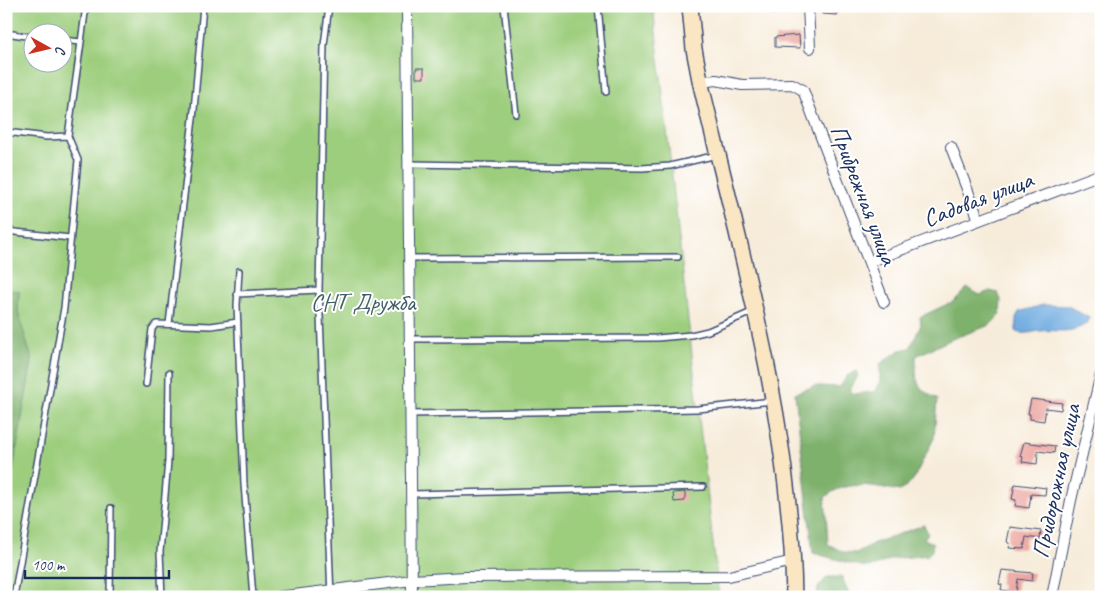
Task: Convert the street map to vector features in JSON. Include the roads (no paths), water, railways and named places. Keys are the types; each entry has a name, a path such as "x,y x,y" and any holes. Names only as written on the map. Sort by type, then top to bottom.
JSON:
{"main road":[{"path":"690,6 694,49 700,82 754,310 773,401 790,517 794,597"}],"street":[{"path":"407,6 408,339 412,494 412,597"},
{"path":"808,6 810,48"},
{"name":"Прибрежная улица","path":"700,82 716,80 742,85 792,84 803,90 884,302"},
{"path":"951,147 979,220"},
{"name":"Садовая улица","path":"869,262 1101,174"},
{"name":"Придорожная улица","path":"1052,597 1071,500 1101,374"},
{"path":"278,597 331,593 412,580 466,577 729,576 793,560"}],"lane":[{"path":"14,597 64,308 78,160 68,136 86,6"},
{"path":"169,324 194,110 203,6"},
{"path":"329,6 324,45 319,290 331,593"},
{"path":"504,6 516,114"},
{"path":"598,6 606,92"},
{"path":"6,33 22,35"},
{"path":"72,41 81,42"},
{"path":"6,132 47,137 68,136"},
{"path":"408,164 642,168 670,166 718,154"},
{"path":"6,232 70,238"},
{"path":"408,258 678,257"},
{"path":"239,270 237,294 244,484 253,597"},
{"path":"237,294 319,290"},
{"path":"408,339 657,338 691,335 708,331 754,310"},
{"path":"146,384 152,329 156,324 203,326 238,322"},
{"path":"162,597 160,552 168,461 169,373"},
{"path":"409,414 689,410 773,401"},
{"path":"412,494 703,487"},
{"path":"110,597 111,508"}],"water":[{"path":"1043,305 1068,306 1089,318 1087,323 1076,329 1016,332 1016,318 1019,312"}],"park label":[{"name":"СНТ Дружба","path":"363,302"}]}
